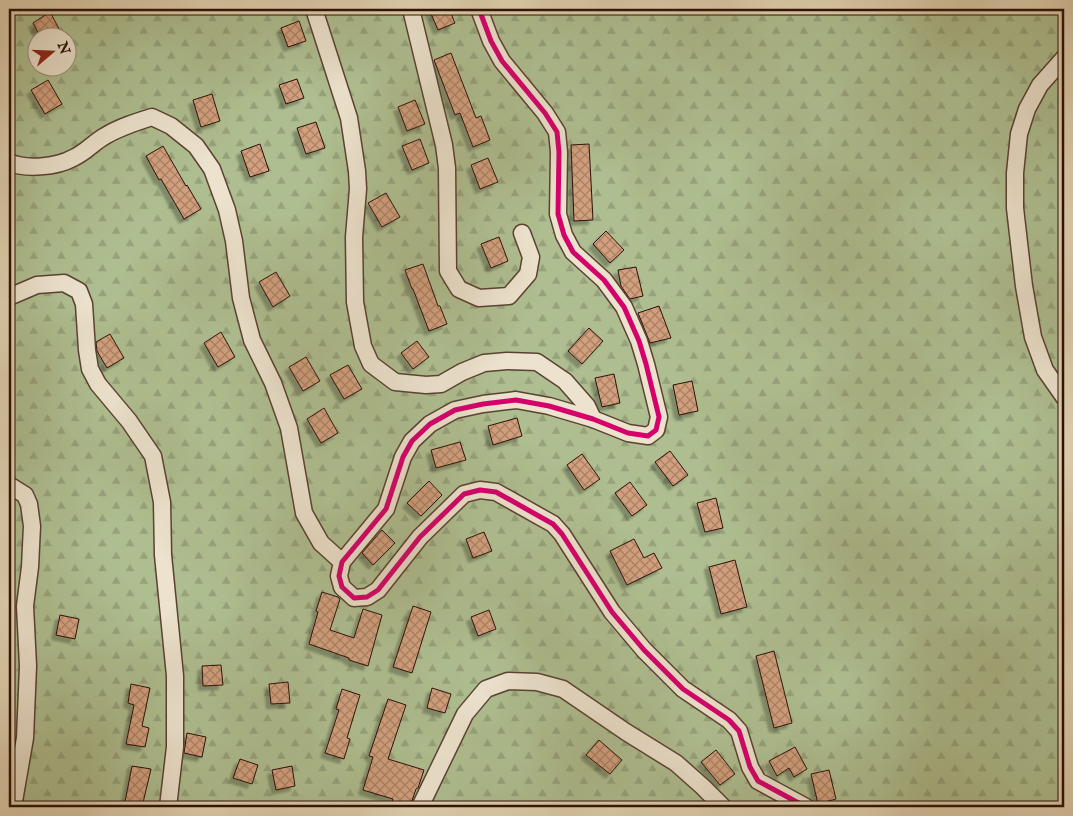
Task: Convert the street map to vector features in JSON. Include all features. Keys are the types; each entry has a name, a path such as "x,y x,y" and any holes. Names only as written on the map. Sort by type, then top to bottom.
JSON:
{"street":[{"path":"314,9 349,118 358,189 354,237 355,302 363,346 371,364 396,382 426,385 441,384 462,372 484,363 507,361 537,362 565,381 587,406 593,419"},
{"path":"411,9 444,145 447,168 448,271 459,289 478,298 509,296 528,274 531,257 522,233"},
{"path":"479,9 491,41 502,61 545,113 557,132 559,152 558,214 564,235 573,252 604,280 624,307 639,341 660,417 656,430 648,436 628,434 593,419 549,406 516,400 455,410 430,424 412,442 403,457 386,509 342,562 339,576 342,588 354,598 367,597 378,590 420,537 464,494 480,490 496,492 553,524 562,534 612,612 644,650 683,689 728,720 738,731 750,767 758,782 806,807"},
{"path":"1064,58 1040,85 1027,109 1019,134 1015,173 1015,208 1024,286 1033,337 1045,370 1064,397"},
{"path":"9,162 14,165 39,167 61,163 74,158 104,136 130,124 152,117 171,126 196,146 212,169 227,210 234,241 241,298 252,340 273,383 289,428 304,513 321,544 342,562"},
{"path":"9,297 37,285 64,283 79,291 84,304 90,370 98,384 129,421 153,456 162,502 163,555 174,676 175,747 168,807"},
{"path":"9,485 25,495 29,504 32,526 30,567 25,606 28,666 25,738 13,807"},
{"path":"420,807 465,714 486,689 508,681 537,682 562,690 676,763 703,786 723,807"}],"green space":[{"path":"9,9 1064,9 1064,807 9,807"}],"building":[{"path":"429,9 449,9 455,23 438,30"},
{"path":"50,12 59,28 36,28 33,23"},
{"path":"299,21 306,41 288,47 281,28"},
{"path":"451,53 476,118 481,116 490,140 473,147 460,113 455,115 434,60"},
{"path":"297,79 304,98 286,104 279,85"},
{"path":"48,80 62,104 45,114 31,90"},
{"path":"212,94 220,121 201,127 193,100"},
{"path":"415,100 425,124 407,131 398,107"},
{"path":"316,122 325,148 306,154 297,128"},
{"path":"420,139 429,163 412,170 402,146"},
{"path":"260,144 269,171 250,177 241,151"},
{"path":"589,144 593,220 574,221 571,145"},
{"path":"163,146 201,209 184,219 146,156"},
{"path":"488,158 498,182 480,189 471,165"},
{"path":"386,193 400,217 382,227 368,203"},
{"path":"606,231 624,250 610,263 593,244"},
{"path":"499,237 508,261 491,268 481,244"},
{"path":"423,264 438,306 440,306 447,324 429,331 405,270"},
{"path":"636,267 643,296 630,299 621,286 618,270"},
{"path":"276,272 290,296 273,307 259,282"},
{"path":"659,306 671,338 650,343 638,313"},
{"path":"589,328 603,341 582,364 568,351"},
{"path":"221,332 235,357 218,367 204,343"},
{"path":"110,334 124,358 107,368 97,351 96,342"},
{"path":"417,341 429,357 413,369 401,353"},
{"path":"306,357 320,381 303,391 289,367"},
{"path":"348,365 362,389 344,399 330,375"},
{"path":"614,374 620,403 602,407 595,378"},
{"path":"692,381 698,411 679,415 673,385"},
{"path":"324,408 338,433 321,443 307,419"},
{"path":"517,418 522,436 493,445 488,426"},
{"path":"460,442 466,460 436,468 431,450"},
{"path":"670,451 688,475 673,486 655,462"},
{"path":"582,454 600,479 584,490 567,465"},
{"path":"429,481 442,495 421,516 407,503"},
{"path":"630,482 647,505 632,516 615,493"},
{"path":"716,498 723,528 705,532 697,503"},
{"path":"382,530 395,543 373,565 362,553"},
{"path":"484,532 492,551 473,558 466,539"},
{"path":"634,539 644,558 654,553 662,568 627,585 610,551"},
{"path":"735,560 747,607 721,614 709,567"},
{"path":"322,592 340,599 330,630 354,638 363,609 382,615 368,666 309,644"},
{"path":"413,606 431,612 412,673 393,667"},
{"path":"489,610 496,629 478,636 471,617"},
{"path":"60,615 79,619 75,639 56,635"},
{"path":"774,651 792,723 774,728 756,656"},
{"path":"221,665 223,685 203,686 202,666"},
{"path":"288,682 290,703 271,704 269,684"},
{"path":"131,684 150,688 142,726 149,728 145,747 126,744 134,705 128,703"},
{"path":"432,688 451,694 445,713 427,708"},
{"path":"342,689 360,695 347,738 350,739 344,759 325,753 339,710 336,709"},
{"path":"388,699 406,705 388,759 424,770 410,807 391,807 393,799 363,790 373,757 369,756"},
{"path":"187,733 206,737 202,757 184,753"},
{"path":"599,740 622,760 610,774 586,755"},
{"path":"795,747 807,769 794,777 789,768 777,776 769,761"},
{"path":"716,750 735,774 720,785 701,762"},
{"path":"240,759 258,765 252,784 233,778"},
{"path":"132,766 151,769 142,807 124,807"},
{"path":"292,766 295,786 276,790 272,770"},
{"path":"829,770 836,799 818,804 811,774"}],"cycle path":[{"path":"479,9 491,41 502,61 545,113 557,132 559,152 558,214 564,235 573,252 604,280 624,307 639,341 646,364 659,417 656,430 648,436 628,433 593,419 549,406 516,400 455,410 430,424 412,441 403,457 386,509 342,562 339,576 342,587 354,598 367,597 378,590 420,537 464,494 480,490 496,492 553,524 562,534 612,612 644,650 683,689 729,720 739,731 750,767 758,781 806,807"}]}
